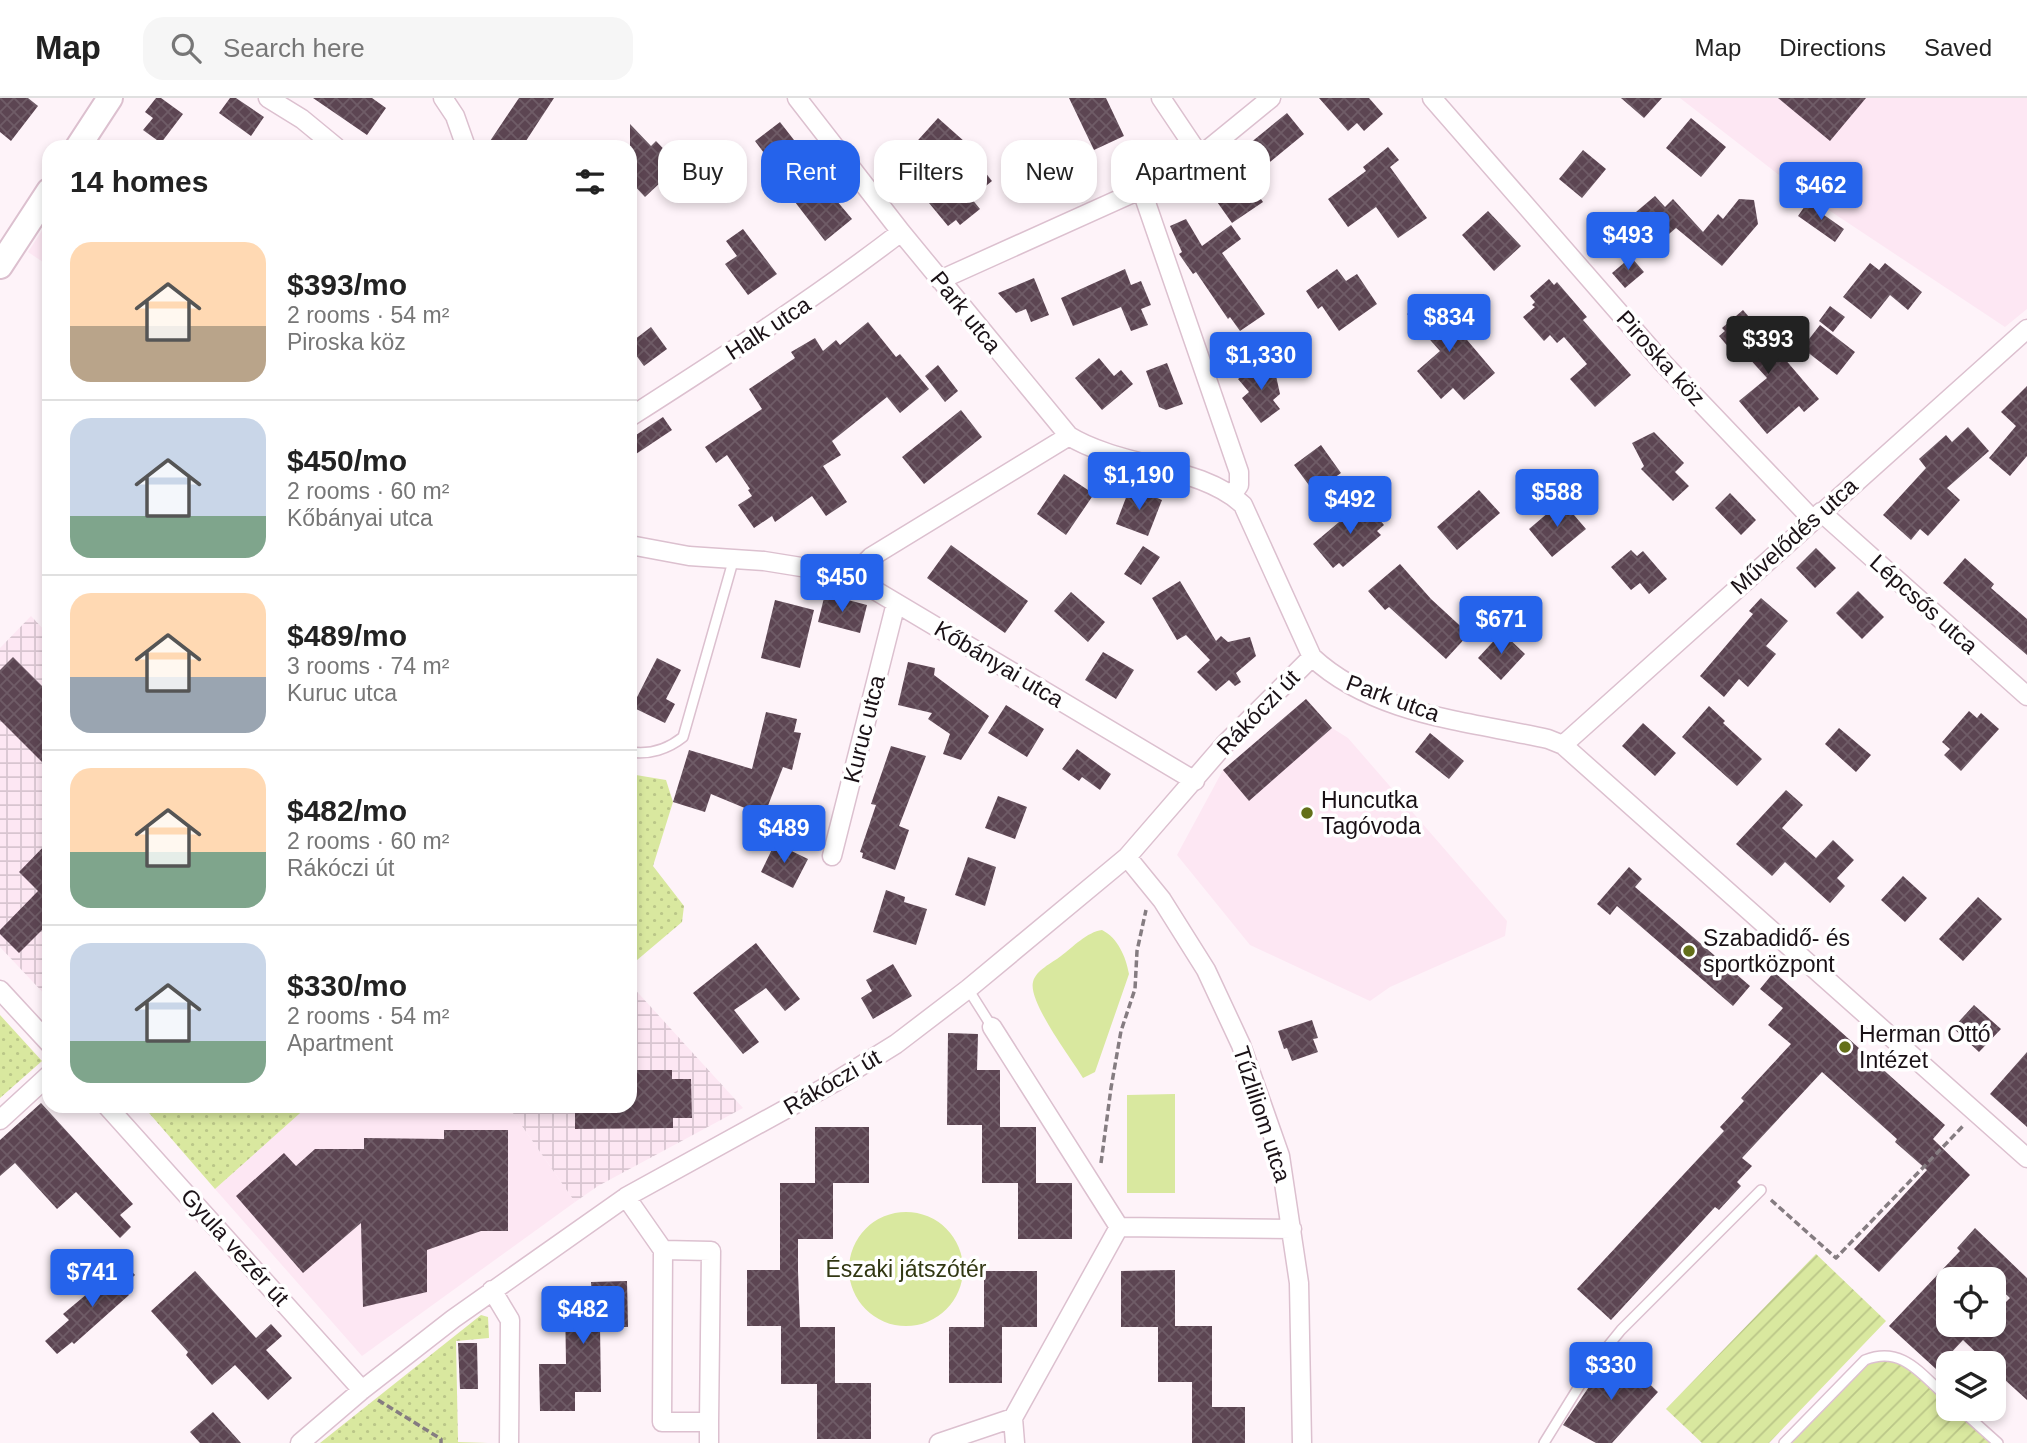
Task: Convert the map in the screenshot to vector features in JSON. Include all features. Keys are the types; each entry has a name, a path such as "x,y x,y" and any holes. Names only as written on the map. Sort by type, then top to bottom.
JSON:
{"street":[{"path":"85,140 110,98"},
{"path":"268,98 302,119 328,140"},
{"path":"443,98 455,116 464,140"},
{"name":"Park utca","path":"797,98 901,232 1069,436 1085,446 1214,485 1243,505 1312,657 1330,673 1387,701 1423,712 1548,739 1563,745 2027,1158"},
{"path":"1161,98 1189,140"},
{"path":"1220,140 1271,98"},
{"name":"Piroska köz","path":"1432,98 1663,363 1817,515"},
{"path":"0,266 42,202"},
{"path":"940,280 1115,203"},
{"path":"1146,203 1239,472 1239,485 1232,495"},
{"name":"Halk utca","path":"637,412 789,314 901,232"},
{"name":"Művelődés utca","path":"1563,745 2027,329"},
{"path":"856,579 862,566 872,557 1069,436"},
{"name":"Lépcsős utca","path":"1817,515 2027,696"},
{"name":"Kőbányai utca","path":"637,546 689,556 734,558 826,570 856,579 1195,781"},
{"name":"Kuruc utca","path":"832,856 896,603"},
{"name":"Rákóczi út","path":"300,1443 362,1390 492,1290 626,1196 835,1082 896,1044 968,989 1128,858 1224,746 1312,657"},
{"name":"Tűzliliom utca","path":"1128,858 1182,930 1206,971 1241,1045 1280,1156 1299,1283 1302,1443"},
{"path":"0,990 42,1035"},
{"path":"992,1027 1119,1227"},
{"path":"0,1120 42,1081"},
{"name":"Gyula vezér út","path":"113,1113 362,1390"},
{"path":"626,1196 663,1250 662,1422 709,1422"},
{"path":"1119,1227 1292,1229"},
{"path":"1015,1443 1013,1418 1119,1227"},
{"path":"663,1250 711,1251 709,1443"},
{"path":"492,1290 510,1320 509,1443"},
{"path":"939,1443 1013,1418"}],"lane":[{"path":"637,752 657,751 672,746 682,737 734,558"},
{"path":"968,989 992,1027"},
{"path":"1544,1443 1591,1367 1621,1330 1761,1190"},
{"path":"1784,1443 1865,1360 1877,1355 1902,1358 1936,1388"},
{"path":"1973,1421 1998,1443"}],"path":[{"path":"1086,1175 1102,1162 1121,1031 1135,989 1137,951 1151,886"},
{"path":"1761,1190 1836,1258 1965,1123"},
{"path":"362,1390 441,1439 441,1443"}],"shaded area":[{"path":"1680,98 2027,98 2027,309 2005,327 1797,189"},
{"path":"42,231 42,261 28,252"},
{"path":"31,616 42,628 42,992 0,947 0,648"},
{"name":"Huncutka Tagóvoda","path":"1306,699 1332,728 1348,738 1507,921 1505,936 1390,987 1370,1001 1250,945 1177,855 1223,770"},
{"path":"637,992 743,1108 598,1186 575,1202 513,1113 637,1113"},
{"path":"300,1113 513,1113 575,1202 362,1356 215,1189"}],"green space":[{"path":"637,775 666,780 673,802 653,866 684,906 682,922 637,960"},
{"path":"1102,930 1113,938 1120,949 1129,974 1095,1072 1083,1078 1043,1016 1033,991 1033,982 1045,967 1086,937"},
{"path":"0,1015 42,1061 0,1098"},
{"path":"1175,1094 1175,1193 1127,1193 1127,1095"},
{"path":"149,1113 300,1113 215,1189"},
{"name":"Északi játszótér","path":"906,1212 928,1216 938,1221 954,1237 959,1247 963,1269 959,1291 954,1301 938,1317 928,1322 906,1326 884,1322 874,1317 858,1301 853,1291 849,1269 853,1247 858,1237 874,1221 884,1216"},
{"path":"1816,1254 1886,1321 1769,1443 1702,1443 1666,1409"},
{"path":"481,1315 488,1317 489,1338 456,1341 458,1442 488,1443 320,1443"},
{"path":"1902,1358 1936,1388 1936,1421 1973,1421 1998,1443 1784,1443 1865,1360"}],"building":[{"path":"0,98 28,98 38,106 11,141 0,132"},
{"path":"156,98 161,98 183,114 163,140 157,140 143,130 153,118 145,112"},
{"path":"230,98 236,98 264,117 251,136 219,113"},
{"path":"313,98 372,98 386,108 367,135"},
{"path":"519,98 554,98 527,140 491,140"},
{"path":"1069,98 1106,98 1124,136 1097,149 1097,140 1089,140"},
{"path":"1319,98 1369,98 1383,114 1364,131 1357,123 1348,131"},
{"path":"1621,98 1662,98 1644,118"},
{"path":"1778,98 1866,98 1830,141"},
{"path":"1287,113 1304,134 1270,162 1270,140 1254,140"},
{"path":"938,118 963,140 918,140"},
{"path":"1691,118 1726,147 1701,177 1666,148"},
{"path":"780,122 794,140 761,140 761,149 755,141"},
{"path":"630,124 651,146 656,141 658,143 658,185 645,197 637,188 637,140 630,140"},
{"path":"1388,147 1399,160 1390,167 1427,218 1398,238 1376,207 1348,227 1328,199 1366,171 1363,167"},
{"path":"1583,150 1606,169 1582,198 1559,179"},
{"path":"1655,196 1665,207 1673,199 1703,232 1718,214 1723,219 1739,199 1754,200 1758,224 1722,266 1676,228 1662,240 1636,212"},
{"path":"796,203 839,203 852,219 825,241"},
{"path":"929,203 975,203 980,209 960,225 956,220 948,226"},
{"path":"1218,203 1262,203 1232,223"},
{"path":"1807,203 1844,229 1835,242 1798,216"},
{"path":"1488,211 1521,246 1494,271 1462,235"},
{"path":"1186,219 1202,246 1231,225 1241,239 1222,253 1265,314 1240,331 1230,317 1228,319 1196,272 1193,274 1179,254 1182,252 1170,226"},
{"path":"743,229 777,274 748,295 725,264 737,256 726,241"},
{"path":"1631,257 1644,272 1625,288 1612,273"},
{"path":"1870,263 1879,270 1885,263 1922,292 1908,310 1890,295 1871,319 1843,297"},
{"path":"1125,269 1131,285 1141,281 1151,305 1141,309 1148,325 1131,331 1121,307 1073,326 1061,298"},
{"path":"1337,269 1346,281 1357,274 1377,304 1339,331 1322,306 1318,309 1306,291"},
{"path":"1034,278 1049,315 1031,322 1026,309 1016,313 998,293"},
{"path":"1549,279 1554,285 1557,282 1587,317 1583,320 1631,375 1595,407 1570,379 1587,364 1564,337 1557,343 1550,335 1544,341 1523,317 1535,307 1530,296"},
{"path":"1429,295 1495,373 1464,400 1453,388 1441,399 1417,371 1440,351 1407,314"},
{"path":"1830,306 1845,317 1833,332 1819,321"},
{"path":"1743,310 1819,399 1804,412 1799,406 1767,434 1739,401 1767,378 1736,344 1730,349 1719,336 1725,331 1722,328"},
{"path":"868,322 896,357 900,354 929,389 900,413 887,397 832,441 841,455 823,466 847,502 826,516 812,496 775,522 772,516 754,528 738,505 752,496 748,490 750,489 727,455 716,463 705,447 762,409 749,389 795,358 791,352 815,338 823,351 836,340 840,345"},
{"path":"1820,325 1855,352 1837,375 1802,348"},
{"path":"651,327 667,349 644,366 637,356 637,338"},
{"path":"1099,358 1114,376 1121,370 1133,384 1102,410 1075,378"},
{"path":"1273,362 1280,394 1273,400 1280,409 1261,423 1242,398 1249,392 1238,379 1256,366 1261,372"},
{"path":"1167,363 1183,404 1166,410 1159,407 1146,371"},
{"path":"938,365 958,391 945,402 925,376"},
{"path":"2027,386 2027,456 2010,476 1989,458 2016,426 2001,412"},
{"path":"961,410 982,437 924,484 902,457"},
{"path":"663,417 672,430 637,453 637,434"},
{"path":"1968,427 1989,451 1947,488 1960,500 1928,536 1920,529 1911,540 1883,515 1926,468 1919,459 1946,435 1952,442"},
{"path":"1654,432 1684,463 1675,472 1689,486 1673,501 1641,469 1644,466 1632,443"},
{"path":"1321,445 1341,473 1314,492 1294,465"},
{"path":"1064,474 1094,494 1066,535 1037,514"},
{"path":"1130,487 1162,500 1148,536 1116,524"},
{"path":"1479,490 1500,513 1457,550 1437,527"},
{"path":"1730,493 1756,520 1741,535 1715,508"},
{"path":"1364,501 1384,525 1377,531 1381,535 1343,567 1339,563 1333,568 1313,544"},
{"path":"1562,501 1586,529 1552,557 1529,529"},
{"path":"951,545 1028,601 1005,633 927,578"},
{"path":"1143,546 1160,557 1141,585 1124,574"},
{"path":"1816,548 1836,568 1815,588 1796,568"},
{"path":"1631,550 1637,556 1643,551 1667,579 1649,594 1640,583 1631,590 1611,567"},
{"path":"1965,558 1994,584 1991,588 2027,619 2027,655 1943,583"},
{"path":"1400,564 1431,599 1469,634 1446,659 1389,607 1385,610 1368,591"},
{"path":"1180,581 1216,641 1221,636 1228,642 1250,637 1256,656 1236,673 1241,682 1235,686 1229,680 1216,691 1197,672 1210,660 1186,635 1177,640 1152,598"},
{"path":"1858,591 1884,617 1862,639 1836,613"},
{"path":"1071,592 1105,622 1088,642 1054,611"},
{"path":"825,594 867,605 860,633 818,622"},
{"path":"1761,598 1788,621 1766,646 1776,654 1748,687 1739,679 1724,697 1700,676 1753,614 1749,611"},
{"path":"775,600 814,610 800,668 761,658"},
{"path":"1502,632 1525,654 1501,680 1478,658"},
{"path":"1103,652 1134,670 1116,699 1085,680"},
{"path":"13,657 42,686 42,762 0,720 0,670"},
{"path":"657,658 681,670 666,699 675,704 665,723 637,709 637,697"},
{"path":"908,662 935,668 934,675 989,716 961,760 943,754 950,734 928,719 932,713 898,705"},
{"path":"1306,699 1332,728 1249,801 1223,770"},
{"path":"1006,705 1044,729 1027,757 988,733"},
{"path":"1709,706 1725,721 1723,723 1762,759 1737,786 1682,737"},
{"path":"1969,711 1977,718 1981,713 1999,729 1961,771 1944,755 1950,749 1942,742"},
{"path":"766,712 797,719 794,732 801,733 792,770 783,767 764,816 711,794 705,812 673,802 689,750 752,769"},
{"path":"1643,723 1676,753 1655,776 1622,746"},
{"path":"1839,728 1871,755 1856,772 1825,744"},
{"path":"1430,733 1464,761 1449,779 1415,752"},
{"path":"891,746 926,756 899,826 909,830 895,870 862,858 863,853 860,852 876,805 871,804"},
{"path":"1077,749 1111,774 1100,790 1082,777 1079,781 1062,769"},
{"path":"1786,790 1803,805 1782,828 1816,858 1833,840 1854,860 1837,878 1845,886 1830,903 1785,862 1772,876 1736,844"},
{"path":"998,796 1027,807 1015,839 985,828"},
{"path":"775,843 808,859 793,888 761,872"},
{"path":"42,848 42,930 19,953 0,934 0,930 38,891 19,872"},
{"path":"968,857 996,867 985,906 955,895"},
{"name":"Szabadidő- és sportközpont","path":"1629,867 1642,879 1635,887 1750,986 1733,1006 1617,906 1610,915 1597,904"},
{"path":"1903,876 1927,898 1905,922 1881,900"},
{"path":"886,890 905,897 904,902 927,909 916,945 873,932"},
{"path":"1978,897 2002,919 1963,961 1939,939"},
{"path":"756,943 800,999 785,1011 766,988 734,1010 759,1042 743,1054 693,993"},
{"path":"893,964 912,996 873,1019 861,998 872,991 866,980"},
{"path":"1774,972 1945,1125 1933,1139 1970,1175 1879,1272 1854,1249 1927,1170 1895,1142 1897,1139 1822,1072 1742,1158 1752,1166 1737,1182 1741,1186 1719,1210 1715,1207 1611,1320 1577,1289 1724,1131 1720,1127 1744,1101 1741,1098 1791,1044 1768,1025 1783,1008 1760,989"},
{"path":"1974,1005 2001,1029 1979,1052 1953,1028"},
{"path":"1312,1020 1318,1038 1313,1039 1318,1052 1292,1061 1287,1048 1284,1049 1278,1031"},
{"path":"948,1033 978,1034 977,1070 1000,1070 1000,1127 1036,1127 1036,1183 1072,1183 1072,1239 1018,1239 1018,1183 982,1183 982,1125 947,1125"},
{"path":"2027,1052 2027,1127 1990,1094"},
{"path":"637,1070 672,1070 672,1079 691,1079 692,1118 673,1118 673,1128 575,1129 575,1113 637,1113"},
{"path":"41,1103 42,1113 50,1113 133,1204 120,1215 131,1227 120,1238 76,1192 57,1209 15,1163 0,1176 0,1140"},
{"path":"815,1127 869,1127 869,1183 833,1183 833,1239 798,1239 798,1271 800,1327 835,1327 835,1383 871,1383 871,1439 817,1439 817,1384 781,1384 781,1326 747,1326 747,1270 780,1270 780,1183 815,1183"},
{"path":"444,1130 508,1130 508,1231 481,1231 427,1250 427,1292 363,1307 361,1223 303,1273 236,1196 284,1153 296,1166 315,1149 364,1149 364,1138 444,1139"},
{"path":"1975,1228 2027,1278 2027,1400 2006,1381 2006,1351 1974,1351 1963,1340 1953,1351 1936,1351 1936,1369 1889,1326 1936,1276 1936,1337 2006,1337 2006,1302 2010,1298 2006,1294 2006,1267 1945,1267 1960,1251 1957,1248"},
{"path":"124,1263 135,1275 126,1283 130,1286 125,1291 129,1295 74,1344 72,1342 57,1354 45,1341 69,1320 63,1314"},
{"path":"1175,1270 1175,1326 1212,1326 1212,1407 1245,1407 1245,1443 1192,1443 1192,1382 1158,1382 1158,1327 1121,1327 1121,1271"},
{"path":"195,1271 256,1338 271,1324 282,1336 266,1350 292,1378 268,1400 235,1365 212,1385 186,1355 188,1352 151,1311"},
{"path":"984,1271 1037,1271 1037,1327 1002,1327 1002,1383 949,1383 949,1327 984,1327"},
{"path":"627,1281 628,1327 600,1327 601,1392 575,1392 575,1411 540,1411 539,1364 566,1364 565,1299 592,1299 591,1282"},
{"path":"458,1343 477,1343 478,1389 460,1389"},
{"path":"1614,1350 1658,1392 1612,1443 1596,1443 1563,1425"},
{"path":"213,1412 241,1443 200,1443 190,1432"}],"place":[{"name":"Huncutka Tagóvoda","path":"1307,813"},
{"name":"Szabadidő- és sportközpont","path":"1689,951"},
{"name":"Herman Ottó Intézet","path":"1845,1047"}]}
